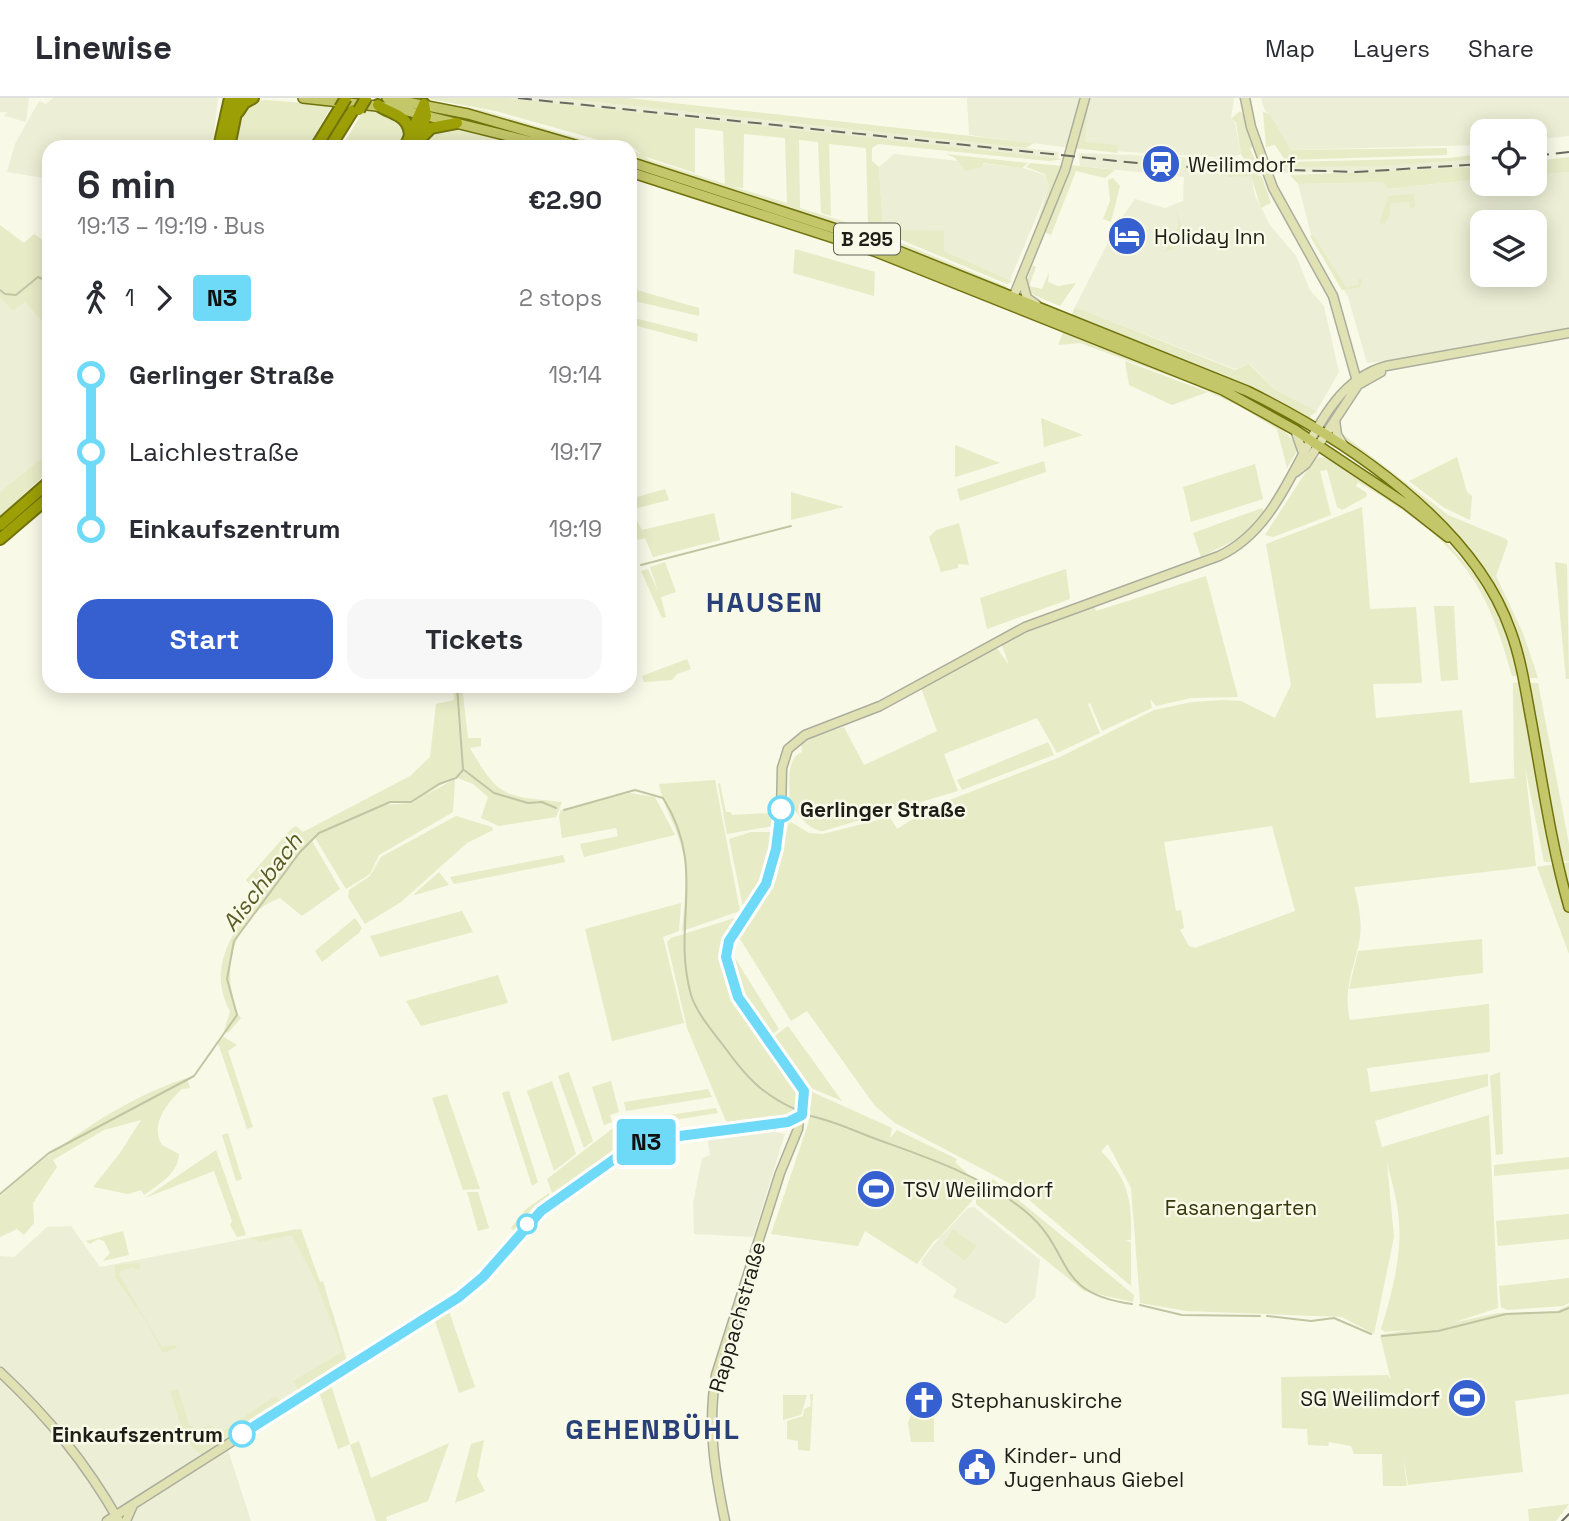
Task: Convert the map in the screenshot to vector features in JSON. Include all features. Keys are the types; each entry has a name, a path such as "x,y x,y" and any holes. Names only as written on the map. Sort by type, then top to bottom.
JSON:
{"highway":[{"path":"223,98 231,116"},
{"path":"229,140 230,98"},
{"path":"222,140 239,98"},
{"path":"231,116 253,98"},
{"path":"342,140 360,98"},
{"path":"335,140 366,98"},
{"path":"320,140 343,103"},
{"path":"378,105 402,116 408,125 410,140"},
{"path":"412,140 423,111"},
{"path":"415,140 431,128 457,123"},
{"path":"0,524 42,488"},
{"path":"0,539 42,503"}],"main road":[{"path":"303,98 378,105 510,125 559,140"},
{"path":"387,98 457,123 525,140"},
{"path":"1011,302 1065,170 1085,98"},
{"path":"1245,98 1251,127 1273,188 1333,296 1357,382"},
{"name":"B 295","path":"637,172 865,247 1011,302 1250,403 1406,504 1461,547"},
{"path":"1021,278 1027,298 1043,311"},
{"name":"B 295","path":"1011,302 1043,311 1247,390 1304,420 1436,518 1461,547 1495,596 1515,644 1569,907"},
{"path":"1296,472 1306,464 1321,433 1357,382 1400,365 1569,333"},
{"path":"1304,420 1331,417"},
{"path":"1331,417 1345,450"},
{"path":"107,1521 117,1518 133,1504 459,1297 483,1277 541,1211 618,1154 664,1138 756,1127 799,1118 805,1109 804,1091 738,997 726,957 729,941 761,892 772,865 780,821 782,768 788,749 805,735 880,706 1025,627 1229,552 1256,532 1296,472 1302,456 1302,445 1295,430"},
{"path":"1302,456 1315,444"},
{"name":"Rappachstraße","path":"724,1521 713,1447 711,1410 716,1375 780,1173 799,1129 799,1118"},
{"path":"0,1372 47,1417 88,1471 117,1518"},
{"path":"126,1521 133,1504"}],"shaded area":[{"path":"0,98 29,98 26,122 4,116 7,112 0,112"},
{"path":"53,98 218,98 212,140 42,140 42,178 7,172 15,144 39,101 46,104"},
{"path":"507,98 559,98 1059,152 1058,159"},
{"path":"967,98 1234,98 1231,119 1235,122 1241,154 1229,158 1080,149 969,135"},
{"path":"1261,98 1569,98 1569,136 1547,139 1547,119 1470,119 1470,145 1291,150 1270,114 1265,111"},
{"path":"1079,153 1228,159 1229,165 1257,166 1255,173 1229,172 1251,175 1255,196 1270,225 1296,256 1310,290 1324,306 1339,372 1316,412 1274,389 1250,364 1235,369 1075,307 1118,223 1135,199 1165,208 1183,201 1184,177 1080,166"},
{"path":"894,154 1023,168 1045,175 1049,187 1010,280 944,251 944,232 883,229 879,167"},
{"path":"1470,160 1470,169 1463,170 1277,173 1278,166 1385,166"},
{"path":"1569,172 1569,333 1473,352 1367,363 1348,297 1311,234 1298,184 1384,182 1388,189 1470,180 1470,196 1547,196 1547,174"},
{"path":"0,298 13,311 25,302 42,322 42,458 0,492"},
{"path":"764,1130 785,1134 753,1237 694,1234 693,1203 702,1158 710,1155 707,1135"},
{"path":"974,1207 1040,1260 1035,1298 1006,1324 953,1297 957,1289 922,1265 922,1260 935,1243 968,1208"},
{"path":"71,1226 100,1267 296,1229 333,1313 347,1360 198,1456 201,1462 226,1444 251,1521 0,1521 0,1256 14,1257 47,1227"}],"green space":[{"path":"407,98 482,110 585,140 567,140 506,121"},
{"path":"423,98 507,98 1064,159 1049,161 878,144 872,148 872,161 879,167 883,229 944,231 944,251 1012,281 1007,284 868,226 866,148 829,144 831,216 821,213 818,142 799,140 800,208 868,229 1008,287 1003,289 637,161 637,152 642,155 637,151 637,140 599,140 496,111","holes":["695,128 723,131 725,184 644,156 695,173","744,134 785,138 787,203 734,187 743,188"]},
{"path":"559,98 628,98 1034,143 1026,148"},
{"path":"1088,98 1085,142 1118,145 1117,153 1076,148"},
{"path":"257,101 332,105 312,140 234,140 240,116"},
{"path":"364,109 398,118 407,133 404,140 346,140"},
{"path":"1240,111 1244,115 1253,146 1250,149 1257,163 1246,162 1241,154 1236,122 1231,119"},
{"path":"1263,112 1270,114 1291,150 1447,148 1447,155 1285,160 1275,145 1266,147"},
{"path":"454,128 506,140 424,140 432,130"},
{"path":"946,154 1028,163 1022,168 983,163 982,167 966,171 955,158"},
{"path":"1470,155 1470,160 1385,166 1280,167 1289,162"},
{"path":"1569,157 1569,172 1547,174 1547,160"},
{"path":"1031,163 1062,166 1036,225 1049,187 1045,174 1026,167"},
{"path":"1070,165 1115,170 1105,178 1076,171 1051,235 1044,232"},
{"path":"1470,168 1470,180 1387,189 1384,182 1298,184 1290,175"},
{"path":"1228,172 1255,173 1262,177 1271,203 1261,208 1251,176 1228,177"},
{"path":"1113,178 1120,186 1111,222 1103,219 1110,201 1108,180"},
{"path":"1414,194 1415,207 1410,208 1409,202 1390,203 1390,215 1385,224 1379,223 1389,196"},
{"path":"1176,211 1188,243 1164,252 1171,241 1170,232 1179,228"},
{"path":"0,225 24,243 34,234 42,239 42,322 25,302 13,311 0,298"},
{"path":"1313,235 1346,287 1358,285 1358,279 1362,279 1361,287 1342,290 1310,236"},
{"path":"795,249 875,272 874,296 793,273"},
{"path":"1033,265 1036,267 1029,286 1042,289 1049,272 1048,282 1058,286 1076,283 1060,306 1029,293 1027,280"},
{"path":"637,290 699,308 699,316 637,302"},
{"path":"1075,307 1235,370 1249,364 1274,389 1317,412 1311,415 1311,419 1306,418 1071,316"},
{"path":"637,319 698,334 697,342 637,326"},
{"path":"1064,330 1230,397 1286,432 1298,449 1287,468 1277,429 1239,406 1194,385 1080,343 1058,345"},
{"path":"1125,361 1208,392 1172,405 1129,385"},
{"path":"1041,418 1083,435 1044,447"},
{"path":"1341,433 1448,515 1506,539 1508,542 1496,576 1523,633 1538,678 1527,678 1507,611 1476,559 1436,516 1343,442"},
{"path":"955,445 1000,463 955,477"},
{"path":"1319,457 1338,464 1390,497 1413,513 1452,548 1484,590 1497,614 1514,658 1516,676 1512,676 1489,609 1459,560 1417,521 1358,482 1356,486 1367,493 1366,497 1342,510 1337,507 1327,470 1320,471 1331,515 1273,537 1265,535 1313,461"},
{"path":"1457,457 1467,492 1472,496 1470,520 1443,507 1409,481"},
{"path":"42,458 42,477 0,516 0,492"},
{"path":"1044,461 1046,472 960,501 957,489"},
{"path":"1255,464 1263,499 1191,522 1183,487"},
{"path":"665,489 669,500 637,508 637,497"},
{"path":"791,492 844,507 791,520"},
{"name":"Fasanengarten","path":"1362,507 1370,609 1416,607 1422,683 1373,684 1376,718 1462,710 1470,783 1517,778 1514,777 1513,683 1518,682 1551,862 1544,862 1525,767 1536,866 1354,887 1361,929 1350,981 1348,1009 1350,1020 1489,1004 1490,1052 1367,1068 1371,1095 1371,1092 1488,1074 1488,1086 1375,1121 1382,1147 1489,1115 1498,1308 1452,1323 1498,1313 1555,1312 1569,1305 1569,1394 1515,1401 1523,1472 1408,1485 1403,1456 1407,1486 1383,1486 1382,1454 1354,1454 1351,1446 1329,1442 1328,1446 1308,1445 1307,1429 1282,1428 1281,1377 1388,1375 1391,1380 1380,1335 1408,1330 1385,1332 1381,1329 1399,1249 1397,1207 1387,1163 1394,1237 1374,1334 1342,1317 1186,1311 1140,1303 1131,1188 1108,1144 1101,1151 1123,1182 1131,1214 1131,1240 1126,1240 1131,1243 1131,1286 1009,1183 895,1123 875,1106 807,1011 791,1021 739,937 776,880 788,824 791,822 809,833 823,834 890,817 897,829 934,806 1058,758 1154,710 1192,702 1241,701 1275,718 1291,685 1266,544","holes":["1272,826 1295,911 1195,948 1189,946 1180,930 1184,928 1181,910 1176,911 1164,842"]},
{"path":"1262,508 1265,512 1243,536 1201,557 1193,533"},
{"path":"714,513 720,540 653,557 645,538 637,540 637,521 642,530"},
{"path":"959,523 969,565 958,564 958,568 941,572 929,537 936,530"},
{"path":"665,562 676,592 661,597 666,617 662,618 641,571 648,569 658,591 650,567"},
{"path":"1555,562 1567,564 1569,679 1566,679"},
{"path":"1066,569 1070,599 987,629 980,598"},
{"path":"1206,576 1238,697 1191,698 1156,706 1150,699 1152,708 1102,731 1090,703 1088,704 1100,733 1057,753 1037,718 944,754 958,791 823,831 812,828 789,803 793,761 802,752 801,744 815,736 844,727 864,765 937,731 921,688 996,647 1009,665 1001,643 1055,615 1092,601 1096,611"},
{"path":"1434,606 1454,606 1458,680 1441,681"},
{"path":"687,659 691,669 677,674 672,680 644,682 642,676"},
{"path":"1527,683 1538,683 1569,844 1569,861 1563,861"},
{"path":"454,693 463,693 468,738 481,738 481,746 470,748 497,786 515,796 562,802 556,817 499,826 481,818 488,797 473,784 455,777 423,796 455,779 453,812 379,855 370,874 346,889 315,838 312,841 340,889 302,916 280,898 267,904 246,923 234,949 230,978 234,1003 241,1018 228,1033 224,1031 230,1011 223,995 221,980 226,949 241,921 261,896 246,880 291,829 296,826 303,832 410,776 430,757 436,704 454,700","holes":["421,798 411,803 382,805"]},
{"path":"1048,742 1054,755 962,790 957,780"},
{"path":"715,780 740,911 682,931 684,859 659,784"},
{"path":"720,783 726,812 731,812 732,815 769,813 770,810 775,810 773,826 727,834 718,784"},
{"path":"630,793 655,797 675,835 584,857 580,844 618,836 616,828 562,838 559,816 561,810"},
{"path":"456,816 492,827 493,830 467,843 401,902 365,924 348,897 349,890 370,876 381,857"},
{"path":"751,832 774,832 763,881 744,912 729,839"},
{"path":"563,855 565,862 454,884 450,877"},
{"path":"1569,862 1569,954 1537,867"},
{"path":"439,872 449,885 414,894"},
{"path":"681,903 679,931 663,937 684,1023 612,1041 585,929"},
{"path":"462,911 473,932 380,957 370,936"},
{"path":"741,916 725,952 724,971 739,1006 798,1089 800,1103 790,1117 728,1126 687,1028 667,942 671,938"},
{"path":"355,918 362,928 359,933 322,962 315,951"},
{"path":"1482,939 1483,973 1349,989 1358,951"},
{"path":"733,955 779,1029 771,1035 743,993"},
{"path":"498,975 508,1003 421,1026 406,1001"},
{"path":"788,1026 842,1101 811,1088 773,1037"},
{"path":"224,1037 237,1045 228,1051 253,1127 247,1129 218,1043"},
{"path":"569,1072 593,1141 584,1148 558,1076"},
{"path":"1500,1072 1503,1154 1496,1155 1490,1076"},
{"path":"187,1078 190,1088 182,1089 177,1094 166,1107 159,1122 162,1145 179,1154 175,1167 161,1182 144,1195 141,1190 128,1194 93,1187 120,1153 141,1120 104,1130 53,1160 57,1167 33,1203 34,1223 24,1235 17,1229 0,1237 0,1196 21,1178 111,1113 136,1099"},
{"path":"552,1081 576,1154 554,1171 527,1091"},
{"path":"611,1081 619,1112 610,1115 612,1122 604,1125 592,1087"},
{"path":"708,1089 712,1097 626,1111 624,1102"},
{"path":"509,1091 538,1182 532,1186 502,1093"},
{"name":"TSV Weilimdorf","path":"812,1092 892,1128 890,1138 897,1130 957,1159 955,1162 981,1186 971,1202 934,1241 917,1264 865,1231 858,1246 771,1234 809,1121 805,1119"},
{"path":"447,1094 480,1189 463,1190 432,1098"},
{"path":"716,1108 718,1113 629,1127 629,1121"},
{"path":"621,1122 625,1128 625,1142 559,1192 552,1193 547,1179"},
{"path":"228,1133 242,1179 236,1181 222,1135"},
{"path":"216,1150 246,1235 237,1237 230,1225 232,1221 214,1171 145,1198"},
{"path":"1569,1157 1569,1169 1494,1176 1494,1165"},
{"path":"993,1179 1134,1295 1133,1302 1084,1291 976,1204 976,1200"},
{"path":"467,1192 478,1192 489,1228 478,1231"},
{"path":"549,1193 551,1199 516,1233 511,1228 526,1209"},
{"path":"1569,1214 1569,1239 1498,1246 1496,1221"},
{"path":"301,1229 320,1282 323,1281 346,1360 298,1390 293,1381 342,1352 317,1284 292,1235 260,1242 249,1238"},
{"path":"953,1229 976,1246 965,1261 943,1244"},
{"path":"123,1231 129,1255 103,1261 110,1253 104,1241 98,1239 90,1244 86,1241"},
{"path":"138,1263 141,1268 120,1271 119,1275 162,1347 177,1345 177,1348 163,1353 146,1321 115,1277 115,1265"},
{"path":"1569,1278 1569,1303 1563,1306 1507,1310 1501,1307 1499,1286"},
{"path":"448,1308 475,1387 459,1393 434,1318"},
{"path":"330,1382 350,1444 338,1449 318,1389"},
{"path":"178,1389 189,1425 199,1429 209,1425 216,1431 223,1431 275,1396 280,1401 257,1418 257,1422 203,1456 190,1443 182,1427 170,1391"},
{"path":"810,1394 813,1394 810,1451 798,1450 798,1441 787,1439 787,1421 803,1416 804,1409 811,1406"},
{"path":"783,1395 807,1395 801,1415 783,1420"},
{"path":"912,1412 934,1413 934,1442 911,1442 908,1423"},
{"path":"484,1440 477,1476 485,1491 455,1503 471,1444"},
{"path":"359,1441 371,1478 449,1443 428,1501 386,1517 387,1521 376,1521 350,1445"},
{"path":"1569,1504 1556,1521 1529,1521 1528,1509"}],"waterway":[{"path":"0,290 5,294 16,295 38,277 42,279"},
{"path":"641,565 791,526"},
{"path":"458,693 463,769"},
{"name":"Aischbach","path":"0,1194 49,1153 194,1076 237,1015 227,979 234,941 300,852 319,833 390,802 411,802 439,784 456,778 463,770"},
{"path":"464,770 494,793 528,803 542,802 556,808"},
{"path":"564,810 635,790 663,798 676,824 684,849 686,969 697,1009 749,1077 775,1099 797,1110"},
{"path":"810,1116 934,1161 990,1187 1008,1198 1041,1226 1067,1269 1088,1291 1106,1299 1132,1304"},
{"path":"1140,1305 1182,1315 1260,1316"},
{"path":"1382,1336 1438,1331 1506,1314 1559,1312 1569,1308"},
{"path":"1267,1316 1311,1321 1334,1318 1371,1334"}],"tram line":[{"path":"1562,1521 1569,1514"}],"railway":[{"path":"518,98 1165,166 1356,172 1470,165"},
{"path":"1547,155 1569,152"}],"bus line":[{"name":"N3","path":"242,1434 474,1286 541,1211 618,1154 664,1138 788,1122 802,1115 805,1109 804,1091 738,997 726,957 729,941 766,884 776,849 781,809"}],"place":[{"name":"Weilimdorf","path":"1161,164"},
{"name":"Holiday Inn","path":"1127,236"},
{"name":"Gerlinger Straße","path":"781,809"},
{"name":"TSV Weilimdorf","path":"876,1189"},
{"name":"SG Weilimdorf","path":"1467,1398"},
{"name":"Stephanuskirche","path":"924,1400"},
{"name":"Einkaufszentrum","path":"242,1434"},
{"name":"Kinder- und Jugenhaus Giebel","path":"977,1467"}],"district":[{"name":"HAUSEN","path":"765,602"},
{"name":"GEHENBÜHL","path":"653,1429"}]}
